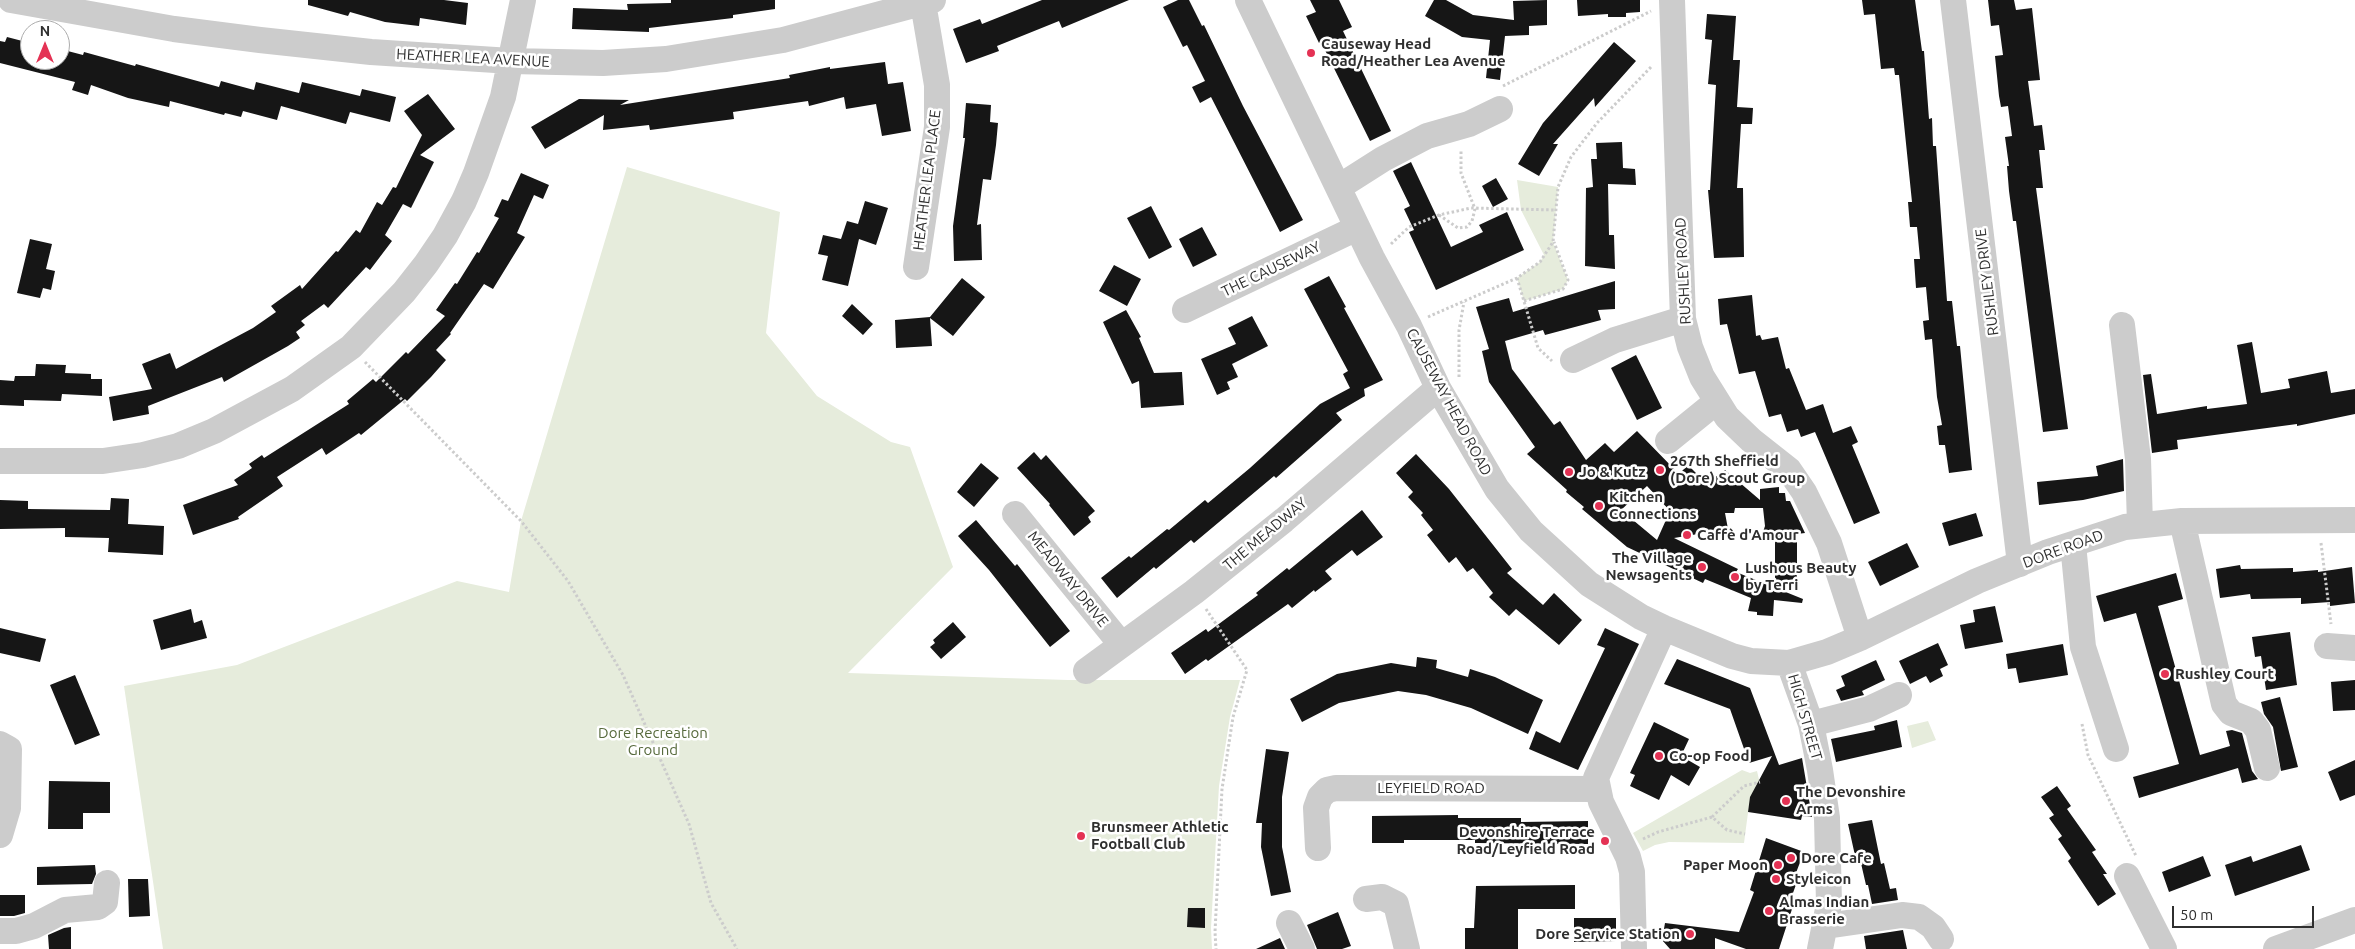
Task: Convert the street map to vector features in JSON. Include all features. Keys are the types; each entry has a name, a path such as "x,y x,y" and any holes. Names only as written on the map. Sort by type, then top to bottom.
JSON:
{"street":[{"name":"HEATHER LEA AVENUE","path":"11,0 174,29 371,52 512,61 602,63 674,58 733,50 801,36 928,2"},
{"path":"0,461 103,461 143,455 178,446 214,431 292,389 351,347 404,292 445,236 467,194 486,148 503,97 512,61 523,0"},
{"name":"CAUSEWAY HEAD ROAD","path":"1248,0 1372,258 1408,326 1448,383 1480,464 1505,500 1531,531 1588,584 1641,617 1732,656 1751,661 1789,663"},
{"name":"RUSHLEY ROAD","path":"1672,0 1675,42 1683,319 1696,362 1716,402 1739,428 1779,460 1797,480 1829,542 1860,638"},
{"name":"RUSHLEY DRIVE","path":"1953,0 2020,564"},
{"name":"HEATHER LEA PLACE","path":"916,267 937,127 937,85 928,2"},
{"path":"1339,187 1383,159 1427,136 1468,124 1500,109"},
{"name":"THE CAUSEWAY","path":"1185,310 1357,228"},
{"path":"1574,360 1615,340 1683,319"},
{"path":"2122,325 2138,458 2140,525"},
{"name":"THE MEADWAY","path":"1086,671 1194,592 1284,520 1448,383"},
{"path":"1668,441 1716,402"},
{"name":"MEADWAY DRIVE","path":"1015,514 1121,644"},
{"path":"2182,520 2224,704 2232,713 2250,721 2258,730 2267,768"},
{"name":"DORE ROAD","path":"1789,663 1827,652 1860,638 1977,581 2048,552 2125,527 2182,520 2355,520"},
{"path":"2073,544 2083,648 2116,749"},
{"path":"1634,949 1632,872 1628,856 1600,802 1596,789 1598,770 1664,628"},
{"name":"HIGH STREET","path":"1789,663 1811,724 1827,818 1829,895 1823,938"},
{"path":"1811,724 1869,709 1899,695"},
{"path":"0,835 8,808 13,747"},
{"name":"LEYFIELD ROAD","path":"1318,848 1316,808 1320,797 1327,790 1336,788 1596,789"},
{"path":"2128,876 2164,949"},
{"path":"11,937 65,910 98,907 105,902 107,883"},
{"path":"1366,899 1382,897 1396,904 1406,949"},
{"path":"1823,938 1902,915 1919,917 1933,927 1941,939"},
{"path":"2276,949 2355,920"},
{"path":"1289,923 1302,949"}],"path":[{"path":"1524,301 1563,289 1568,280 1554,242 1558,187 1571,157 1596,123 1675,42"},
{"path":"1439,215 1458,228 1467,227 1472,221 1475,209 1460,173 1461,151 1468,124"},
{"path":"1372,258 1410,227 1439,215 1475,209 1555,210"},
{"path":"1408,326 1517,278 1540,262 1554,242"},
{"path":"1517,278 1538,348 1550,360 1562,367 1568,366 1574,360"},
{"path":"1448,383 1464,301"},
{"path":"351,347 521,521 568,581 622,674 689,824 710,903 737,949"},
{"path":"2318,520 2338,646"},
{"path":"1194,592 1247,670 1234,717 1222,789 1215,932 1216,949"},
{"path":"1638,842 1658,832 1712,817 1744,786 1760,782"},
{"path":"1712,817 1727,830 1745,834"}],"green space":[{"name":"Dore Recreation Ground","path":"627,167 780,212 766,333 817,396 891,442 910,447 953,567 848,673 1068,680 1240,680 1230,717 1219,786 1211,928 1212,949 163,949 124,686 237,665 457,581 509,592 521,521"},
{"path":"1517,180 1558,187 1553,242 1568,280 1563,289 1524,301 1517,278 1540,262 1544,255 1521,210"},
{"path":"1928,721 1936,740 1912,748 1907,726"},
{"path":"1742,770 1750,773 1757,771 1760,784 1756,786 1753,792 1754,797 1749,805 1744,843 1669,842 1655,845 1643,851 1633,833"}],"building":[{"path":"308,0 444,0 468,3 466,25 420,18 419,26 385,22 350,12 348,16 308,5"},
{"path":"671,0 775,0 775,9 733,15 733,18 649,28 649,32 572,29 573,8 628,10 627,4 671,3"},
{"path":"1042,0 1129,0 1062,28 1059,21 997,46 999,51 966,63 953,29 980,19 982,24"},
{"path":"1178,0 1189,0 1202,26 1204,25 1243,106 1303,220 1280,232 1211,97 1200,103 1192,87 1205,81 1187,45 1183,47 1163,7"},
{"path":"1310,0 1339,0 1352,27 1343,31 1391,131 1370,141 1321,42 1319,43 1306,16 1316,12"},
{"path":"1434,0 1446,0 1473,15 1514,20 1513,1 1547,0 1547,25 1529,26 1529,35 1505,36 1500,80 1486,78 1490,40 1462,37 1425,16"},
{"path":"1577,0 1640,0 1640,12 1626,13 1626,17 1608,17 1608,14 1578,16"},
{"path":"1862,0 1915,0 1922,51 1924,51 1929,119 1932,118 1933,146 1936,146 1947,301 1952,301 1957,346 1960,346 1972,470 1949,473 1945,445 1939,445 1937,426 1942,425 1937,397 1932,339 1925,340 1923,321 1929,320 1926,287 1916,288 1914,259 1920,259 1917,227 1910,227 1908,202 1912,202 1899,75 1895,75 1894,68 1881,69 1875,14 1864,15"},
{"path":"1988,0 2014,0 2016,10 2032,8 2040,80 2028,81 2034,126 2042,125 2045,150 2039,150 2043,188 2036,188 2068,429 2043,432 2016,221 2013,221 2009,191 2007,166 2009,166 2005,137 2012,136 2008,106 2001,107 1995,56 2003,55 1999,25 1991,26"},
{"path":"1707,14 1736,16 1733,60 1740,60 1737,107 1753,108 1752,124 1741,124 1737,188 1743,188 1744,257 1714,258 1708,190 1710,190 1716,85 1708,84 1712,40 1705,39"},
{"path":"7,37 20,40 20,68 0,63 0,41 5,42"},
{"path":"1614,42 1636,61 1595,107 1594,98 1553,144 1558,144 1539,176 1518,164 1543,123"},
{"path":"70,52 83,55 84,52 219,87 221,81 254,90 256,82 299,93 302,82 360,96 362,89 396,97 390,122 350,112 346,124 281,106 277,120 243,111 241,117 225,113 224,115 170,101 169,107 128,98 91,85 88,95 72,90 75,82 28,70 70,70"},
{"path":"885,62 888,84 903,82 911,131 882,136 876,104 846,109 844,97 809,106 808,101 733,112 734,119 650,130 649,125 603,130 604,115 545,149 531,127 579,99 629,100 620,105 790,78 789,75 830,67 830,69"},
{"path":"428,94 455,129 420,155 434,162 411,208 403,204 385,235 392,241 370,270 366,267 328,308 324,304 301,321 305,325 296,332 300,338 288,346 224,382 222,377 148,406 149,414 113,421 109,397 152,389 142,364 170,353 176,369 253,328 276,312 271,306 300,285 302,289 336,251 338,252 356,230 360,233 377,202 382,205 393,187 396,188 422,135 404,111"},
{"path":"966,103 991,105 990,122 998,123 991,180 983,179 977,225 981,224 982,260 954,261 953,226 965,138 963,138"},
{"path":"1622,142 1623,168 1635,169 1636,185 1608,184 1609,235 1614,235 1615,269 1585,266 1586,188 1593,187 1591,159 1597,159 1596,143"},
{"path":"1411,162 1451,247 1483,232 1479,225 1507,212 1524,250 1436,290 1409,232 1414,230 1404,209 1410,206 1393,171"},
{"path":"521,173 549,185 543,199 534,195 517,233 525,237 493,289 484,284 451,334 436,350 446,360 431,377 407,401 405,399 361,435 359,433 326,455 322,448 277,477 283,486 238,517 239,519 193,535 183,505 238,485 234,480 252,468 249,464 262,455 264,458 349,404 347,401 373,379 376,382 406,352 408,354 445,316 436,310 455,283 457,284 477,252 479,253 499,218 494,216 502,199 508,201"},
{"path":"1496,178 1508,199 1493,207 1482,186"},
{"path":"865,201 888,208 876,245 859,239 848,286 822,280 828,256 818,254 823,235 841,239 847,221 858,224"},
{"path":"1151,206 1172,247 1149,259 1127,218"},
{"path":"1202,227 1217,255 1193,267 1179,239"},
{"path":"30,239 52,244 46,269 55,271 51,290 43,288 40,298 17,293"},
{"path":"1114,265 1141,279 1127,306 1099,291"},
{"path":"1329,276 1383,380 1364,389 1365,396 1336,413 1342,420 1276,478 1274,476 1194,543 1191,540 1156,569 1154,567 1117,598 1101,578 1129,556 1131,558 1167,529 1169,530 1205,500 1208,503 1250,468 1320,404 1350,388 1343,374 1348,371 1304,289"},
{"path":"962,278 985,297 953,336 930,318 932,346 896,348 895,320 930,317"},
{"path":"1615,281 1615,309 1598,310 1601,320 1545,335 1543,330 1505,341 1512,369 1554,425 1560,421 1586,460 1605,443 1614,452 1637,431 1679,474 1688,465 1700,477 1719,476 1725,470 1760,500 1760,489 1779,487 1779,493 1785,493 1786,501 1790,501 1805,533 1797,534 1797,587 1775,587 1775,542 1761,538 1765,526 1763,508 1735,508 1734,513 1725,513 1728,529 1674,538 1738,569 1736,572 1803,599 1802,603 1774,600 1773,616 1757,615 1757,612 1748,611 1751,598 1705,579 1703,583 1627,547 1582,509 1584,507 1527,454 1535,447 1489,382 1482,351 1489,349 1476,307 1509,298 1513,312","holes":["1647,486 1670,511 1657,540 1621,510"]},
{"path":"1752,295 1756,336 1760,335 1762,340 1778,337 1786,369 1789,368 1806,410 1823,404 1833,433 1851,426 1858,442 1852,445 1880,513 1854,524 1815,432 1801,437 1798,429 1787,432 1781,414 1769,417 1755,371 1739,374 1727,324 1720,325 1718,299"},
{"path":"852,304 873,324 863,335 842,316"},
{"path":"1126,310 1141,337 1139,338 1154,373 1182,372 1184,405 1141,408 1139,381 1132,384 1103,322"},
{"path":"1252,316 1268,346 1232,364 1238,377 1227,382 1230,389 1217,395 1201,359 1236,344 1228,328"},
{"path":"2252,342 2261,393 2290,388 2288,379 2327,371 2331,393 2355,389 2355,414 2297,426 2297,424 2177,440 2178,449 2152,453 2143,375 2151,374 2157,414 2207,406 2207,409 2247,404 2237,345"},
{"path":"1636,355 1662,408 1637,420 1611,368"},
{"path":"36,364 66,365 65,373 91,374 91,379 102,379 102,396 62,394 61,401 24,400 24,406 0,405 0,380 14,381 15,376 35,376"},
{"path":"1034,452 1041,460 1046,455 1095,511 1088,517 1091,522 1074,536 1050,504 1017,468"},
{"path":"1416,454 1449,489 1512,569 1507,573 1543,605 1554,593 1582,620 1559,645 1516,609 1509,616 1489,597 1493,593 1473,568 1467,572 1456,557 1449,563 1427,535 1433,530 1421,515 1423,513 1408,497 1413,492 1396,473"},
{"path":"2123,459 2124,491 2083,500 2039,505 2037,482 2098,476 2096,466"},
{"path":"981,463 999,478 974,507 957,492"},
{"path":"111,498 129,499 128,524 164,526 163,555 108,552 109,538 65,537 65,528 0,529 0,500 28,501 28,509 110,510"},
{"path":"1362,510 1383,537 1357,556 1352,550 1325,571 1332,579 1315,592 1314,590 1292,608 1288,604 1208,661 1206,659 1185,674 1171,653 1206,629 1208,632 1258,595 1256,593 1287,568 1289,570"},
{"path":"1976,513 1983,536 1949,546 1942,523"},
{"path":"976,520 1015,566 1017,564 1070,631 1050,647 989,570 958,536"},
{"path":"1907,543 1919,567 1880,586 1868,562"},
{"path":"2240,565 2241,569 2293,568 2293,572 2318,570 2318,572 2352,567 2355,603 2330,606 2330,602 2301,604 2301,598 2251,599 2250,594 2220,598 2216,569"},
{"name":"Rushley Court","path":"2176,573 2183,599 2158,606 2200,755 2230,746 2226,731 2232,730 2242,733 2252,771 2258,779 2242,783 2238,768 2139,798 2133,777 2179,764 2136,613 2104,622 2096,596"},
{"path":"1995,606 2003,642 1965,649 1960,625 1975,622 1973,610"},
{"path":"191,609 194,623 202,620 207,638 161,650 153,620"},
{"path":"953,622 966,637 941,659 930,647 935,643 933,640"},
{"path":"0,628 46,639 40,662 0,653"},
{"path":"1605,628 1639,644 1578,770 1529,749 1536,731 1560,743 1605,648 1597,645"},
{"path":"2290,632 2297,685 2266,690 2261,656 2255,657 2252,637"},
{"path":"1938,643 1948,665 1940,669 1943,676 1930,683 1926,676 1910,684 1899,661"},
{"path":"2063,644 2068,675 2019,683 2016,668 2008,669 2006,654"},
{"path":"1417,657 1437,660 1436,668 1468,677 1470,669 1495,677 1543,700 1528,734 1471,708 1426,695 1398,691 1339,703 1302,722 1290,699 1337,674 1391,663 1416,667"},
{"path":"1677,659 1750,688 1779,765 1802,758 1812,817 1802,816 1801,820 1748,812 1750,797 1772,756 1749,763 1730,709 1664,684"},
{"path":"1876,660 1885,680 1862,691 1864,695 1841,701 1836,690 1845,686 1841,676"},
{"path":"75,675 100,735 75,745 50,685"},
{"path":"2355,680 2355,710 2333,711 2331,682"},
{"path":"2280,697 2298,767 2281,771 2273,727 2264,714 2261,702"},
{"path":"1897,720 1902,747 1836,762 1831,739 1875,730 1874,726"},
{"name":"Co-op Food","path":"1654,722 1689,739 1681,756 1700,767 1689,786 1671,775 1659,800 1630,786 1635,775 1630,773"},
{"path":"1266,749 1289,752 1282,797 1282,847 1291,892 1271,896 1261,847 1262,823 1256,823"},
{"path":"2355,760 2355,795 2340,801 2328,772"},
{"path":"49,781 110,782 110,813 83,813 83,829 48,829"},
{"path":"2057,786 2071,806 2067,809 2096,850 2092,852 2107,874 2103,874 2116,894 2098,906 2068,861 2071,858 2058,839 2062,836 2049,818 2054,815 2041,797"},
{"path":"1458,815 1458,818 1521,818 1521,822 1588,821 1588,844 1475,843 1475,840 1404,840 1404,843 1372,843 1372,816"},
{"path":"1872,820 1881,864 1884,863 1890,889 1896,888 1898,900 1872,904 1860,859 1856,860 1848,824"},
{"path":"1766,838 1804,852 1794,878 1798,879 1789,904 1793,906 1779,949 1746,949 1715,938 1715,949 1670,949 1662,940 1665,923 1739,932 1754,892 1750,890"},
{"path":"2301,845 2310,870 2235,896 2225,865 2251,856 2253,862"},
{"path":"2203,856 2211,876 2169,892 2162,872"},
{"path":"95,865 96,874 92,884 37,885 37,867"},
{"path":"128,879 148,879 150,916 129,917"},
{"path":"1575,885 1575,909 1518,909 1518,949 1465,949 1465,928 1474,928 1476,886"},
{"path":"0,895 25,895 25,913 14,916 0,916"},
{"path":"1188,908 1205,908 1205,928 1187,927"},
{"path":"1338,912 1351,946 1342,949 1317,949 1307,925"},
{"path":"1574,918 1616,918 1616,941 1574,942"},
{"path":"71,927 71,949 49,949 48,935"},
{"path":"1903,930 1907,949 1866,949 1864,936"},
{"path":"1280,938 1285,949 1256,949"}],"place":[{"name":"Causeway Head Road/Heather Lea Avenue","path":"1311,53"},
{"name":"267th Sheffield (Dore) Scout Group","path":"1660,470"},
{"name":"Jo & Kutz","path":"1569,472"},
{"name":"Kitchen Connections","path":"1599,506"},
{"name":"Caffè d'Amour","path":"1687,535"},
{"name":"The Village Newsagents","path":"1702,567"},
{"name":"Lushous Beauty by Terri","path":"1735,577"},
{"name":"Rushley Court","path":"2165,674"},
{"name":"Co-op Food","path":"1659,756"},
{"name":"The Devonshire Arms","path":"1786,801"},
{"name":"Brunsmeer Athletic Football Club","path":"1081,836"},
{"name":"Devonshire Terrace Road/Leyfield Road","path":"1605,841"},
{"name":"Dore Cafe","path":"1791,858"},
{"name":"Paper Moon","path":"1778,865"},
{"name":"Styleicon","path":"1776,879"},
{"name":"Almas Indian Brasserie","path":"1769,911"},
{"name":"Dore Service Station","path":"1690,934"}]}
